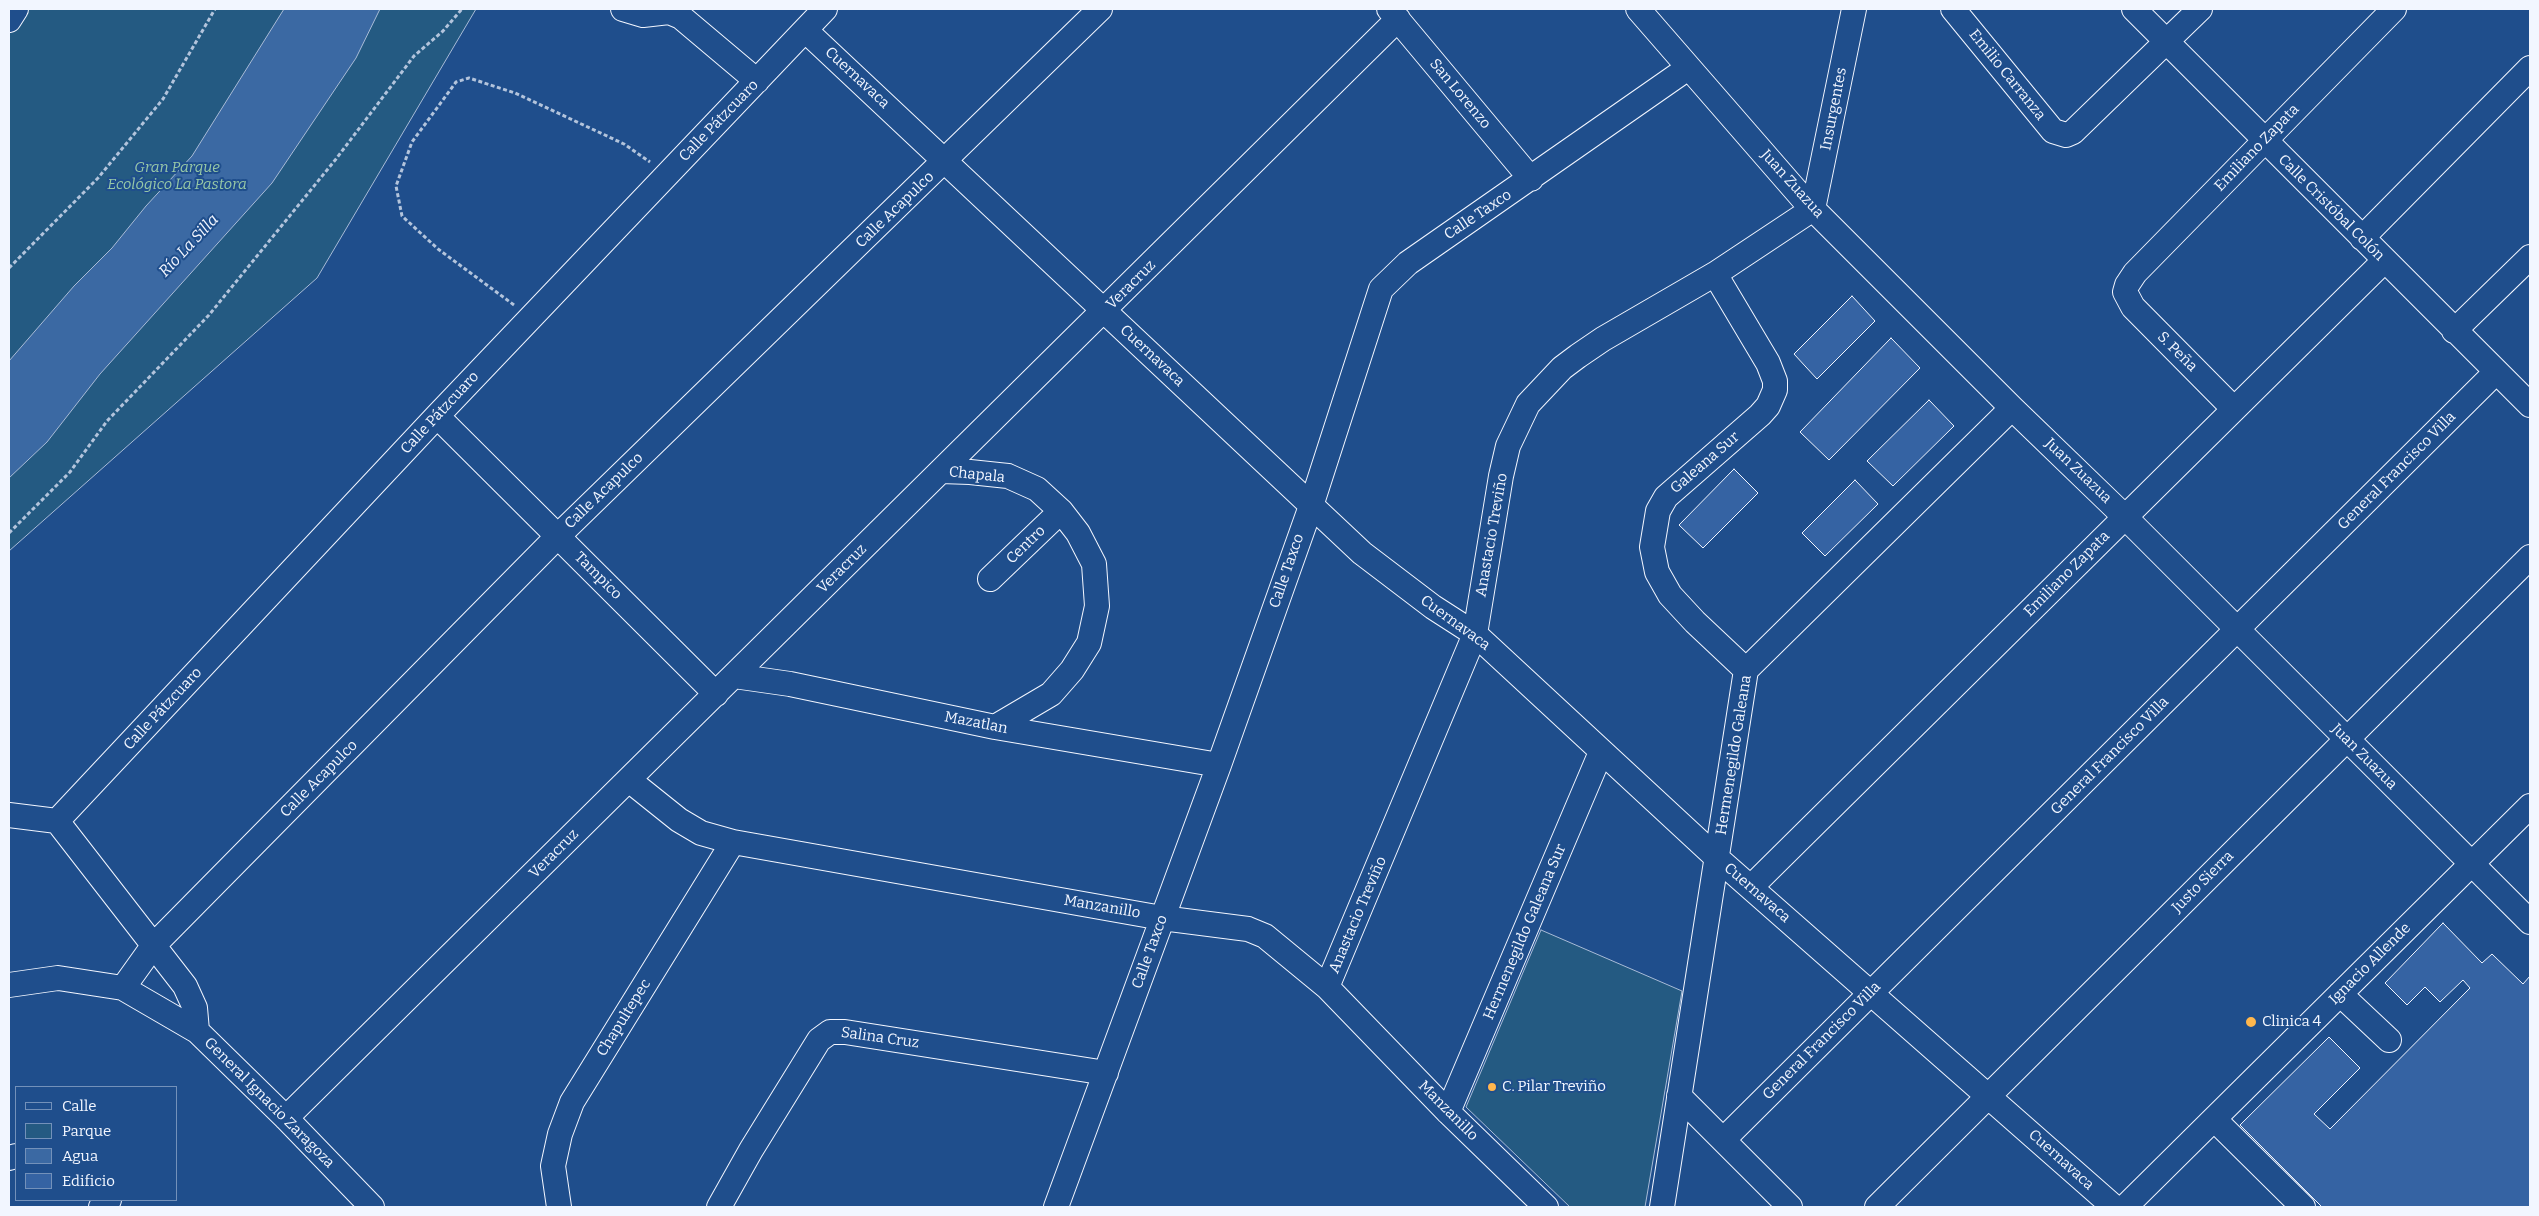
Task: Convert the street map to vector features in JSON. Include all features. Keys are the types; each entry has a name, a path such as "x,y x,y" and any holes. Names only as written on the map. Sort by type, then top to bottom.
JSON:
{"street":[{"path":"9,20 16,9"},
{"path":"623,9 643,15 669,12 681,17 757,81"},
{"name":"Calle Pátzcuaro","path":"57,821 437,416 825,9"},
{"name":"Calle Acapulco","path":"123,988 153,946 558,536 1100,9"},
{"name":"Juan Zuazua","path":"1638,9 1814,209 2012,408 2125,516 2530,922"},
{"name":"Insurgentes","path":"1814,209 1854,9"},
{"name":"Emilio Carranza","path":"1953,9 2053,131 2066,135 2074,132 2166,42"},
{"name":"Calle Cristóbal Colón","path":"2134,9 2530,405"},
{"path":"2166,42 2200,9"},
{"name":"Emiliano Zapata","path":"2125,292 2130,280 2136,273 2394,9"},
{"name":"San Lorenzo","path":"1393,14 1531,179"},
{"name":"Veracruz","path":"286,1118 1104,311 1393,14"},
{"name":"Cuernavaca","path":"806,30 1311,506 1391,576 1475,634 1717,858 2114,1207"},
{"name":"Calle Taxco","path":"1056,1207 1219,765 1311,506 1381,288 1408,263 1688,68"},
{"path":"2362,238 2530,68"},
{"name":"Anastacio Treviño","path":"1327,987 1475,634 1501,476 1508,446 1528,404 1562,368 1584,352 1715,274 1814,209"},
{"path":"2454,331 2530,257"},
{"name":"Emiliano Zapata","path":"1750,887 2384,261"},
{"name":"Galeana Sur","path":"1715,274 1768,363 1775,381 1775,390 1768,406 1760,415 1666,497 1658,511 1652,547 1658,572 1670,595 1695,622 1746,670"},
{"name":"S. Peña","path":"2125,292 2133,307 2234,409"},
{"name":"General Francisco Villa","path":"1723,1140 2496,372"},
{"name":"Hermenegildo Galeana","path":"1662,1207 1746,670 2012,408"},
{"name":"Tampico","path":"437,416 716,694"},
{"name":"Chapala","path":"941,471 1008,476 1037,489 1061,511 1078,533 1094,564 1097,606 1089,643 1072,670 1051,694 995,727"},
{"name":"Centro","path":"990,579 1061,511"},
{"name":"Justo Sierra","path":"1877,1207 2530,557"},
{"name":"Mazatlan","path":"734,676 790,684 995,727 1219,765"},
{"name":"Hermenegildo Galeana Sur","path":"1448,1112 1602,752"},
{"name":"Manzanillo","path":"630,780 679,820 701,833 733,842 1162,918 1248,929 1265,936 1327,987 1448,1112 1546,1207"},
{"name":"Ignacio Allende","path":"2125,1207 2530,806"},
{"path":"9,815 57,821"},
{"name":"General Ignacio Zaragoza","path":"57,821 191,996 198,1031 372,1207"},
{"name":"Chapultepec","path":"559,1207 553,1166 560,1134 572,1102 733,842"},
{"path":"9,985 58,978 123,988 198,1031"},
{"path":"2340,994 2389,1040"},
{"name":"Salina Cruz","path":"720,1207 751,1150 819,1040 830,1032 845,1032 1106,1074"},
{"path":"1680,1096 1790,1207"},
{"path":"2214,1118 2303,1207"}],"path":[{"path":"9,268 98,178 164,99 214,9"},
{"path":"9,534 70,472 108,421 209,315 336,159 414,56 443,31 462,9"},
{"path":"531,318 438,249 402,216 396,186 412,142 456,82 469,78 515,94 624,144 669,174"}],"green space":[{"name":"Gran Parque Ecológico La Pastora","path":"23,9 476,9 317,278 9,551 9,31"},
{"path":"1541,930 1682,991 1645,1207 1570,1207 1466,1107"}],"water":[{"name":"Río La Silla","path":"284,9 380,9 356,58 272,183 100,374 47,442 9,478 9,361 74,286 112,248 146,206 192,156"}],"building":[{"path":"1852,296 1875,321 1817,379 1794,354"},
{"path":"1891,338 1920,368 1829,460 1800,432"},
{"path":"1929,400 1954,426 1893,486 1867,461"},
{"path":"1734,469 1758,493 1703,548 1679,525"},
{"path":"1855,480 1878,504 1825,556 1802,533"},
{"path":"2443,923 2482,963 2492,954 2523,984 2530,976 2530,1207 2322,1207 2240,1125 2329,1037 2360,1068 2314,1114 2330,1129 2470,988 2463,980 2440,1002 2425,987 2407,1005 2385,983"}],"place":[{"name":"Clinica 4","path":"2251,1022"},
{"name":"C. Pilar Treviño","path":"1492,1087"}]}
